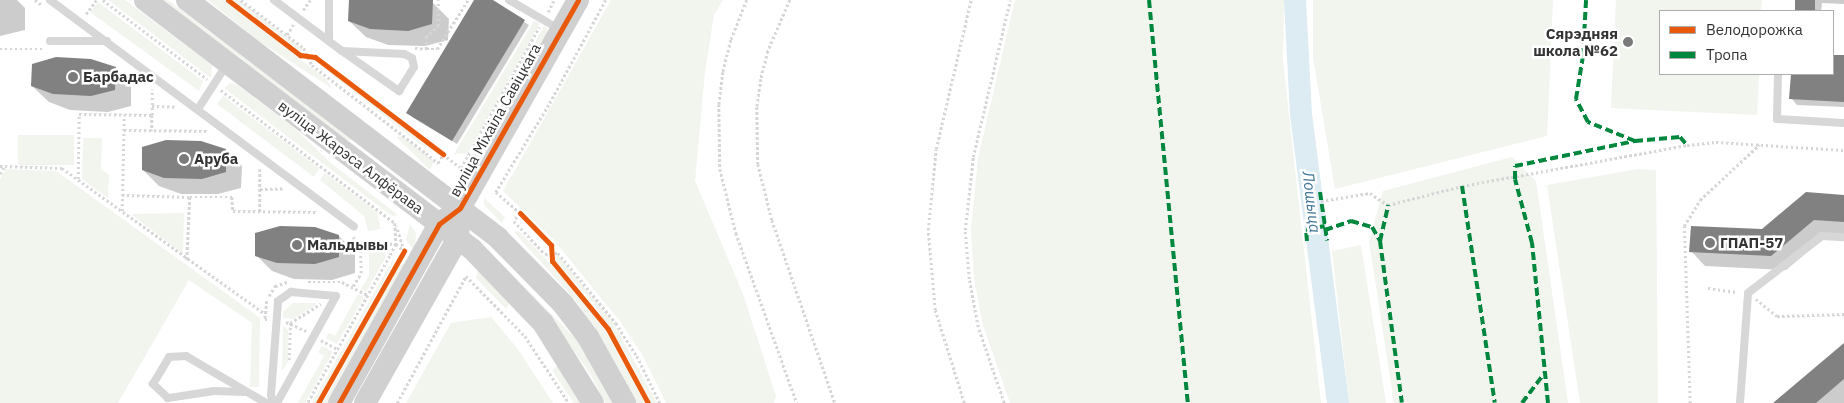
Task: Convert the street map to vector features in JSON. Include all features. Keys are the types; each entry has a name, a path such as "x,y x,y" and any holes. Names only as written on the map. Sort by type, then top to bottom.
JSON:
{"main road":[{"name":"вуліца Жарэса Алфёрава","path":"145,0 458,238 509,284 544,323 593,403"},
{"name":"вуліца Жарэса Алфёрава","path":"187,0 460,208 527,265 563,304 597,352 625,403"},
{"name":"вуліца Міхаіла Савіцкага","path":"365,403 458,238 460,208 552,25 578,0"},
{"name":"вуліца Міхаіла Савіцкага","path":"339,403 439,224 460,208"}],"lane":[{"path":"50,0 354,227"},
{"path":"274,0 342,51 399,91 414,67 412,58 404,54 342,51"},
{"path":"328,0 329,41"},
{"path":"509,0 522,3 552,25"},
{"path":"50,41 107,42"},
{"path":"198,109 228,63"},
{"path":"1778,75 1776,119 1844,123"},
{"path":"1740,403 1748,293 1822,236 1844,237"},
{"path":"318,292 336,296 311,334 275,403 271,394 276,306 285,294 318,292"},
{"path":"244,392 214,392 168,398 153,384 169,357 186,356 244,392 266,403"}],"path":[{"path":"241,0 304,48 312,65 438,163 443,154"},
{"path":"426,49 426,37 438,26 438,0"},
{"path":"408,48 437,49 468,0"},
{"path":"438,150 461,168 552,25 554,0"},
{"path":"527,220 496,192 549,105 606,0"},
{"path":"747,0 731,40 723,72 718,104 720,169 736,233 797,403"},
{"path":"790,0 774,34 761,79 757,107 758,164 772,220 835,403"},
{"path":"964,403 936,310 928,230 936,149 971,0"},
{"path":"1004,403 974,311 965,230 973,157 1010,0"},
{"path":"0,50 46,49"},
{"path":"300,56 315,57"},
{"path":"152,131 152,86 158,91"},
{"path":"152,106 179,107 172,102"},
{"path":"78,179 79,114 152,115"},
{"path":"122,212 124,115"},
{"path":"124,130 213,131"},
{"path":"1690,403 1684,226 1700,200 1760,144"},
{"path":"1321,201 1370,193 1388,204 1462,186 1686,145 1760,144 1844,150"},
{"path":"252,162 266,174"},
{"path":"0,174 2,166 62,168 187,260 265,314"},
{"path":"260,169 260,212"},
{"path":"260,189 287,188 280,184"},
{"path":"122,195 232,197 232,211 319,212"},
{"path":"187,260 190,197"},
{"path":"520,213 514,221 545,254 558,253 616,323 637,356 660,403"},
{"path":"395,223 404,250 401,256"},
{"path":"346,232 360,242 396,244 404,250"},
{"path":"353,286 361,273 360,242"},
{"path":"551,245 552,261"},
{"path":"397,403 466,276 524,336 569,403"},
{"path":"293,282 276,286 269,294 265,320 290,323 337,350"},
{"path":"302,282 342,282 353,286 367,295"},
{"path":"576,286 586,300"},
{"path":"1708,288 1748,293 1777,316 1844,314"},
{"path":"317,301 321,304"},
{"path":"321,304 321,310"},
{"path":"290,323 321,304"},
{"path":"290,323 289,368 293,361"},
{"path":"305,340 311,334 313,325"}],"shaded area":[{"path":"108,0 125,0 212,65 211,78"},
{"path":"153,0 168,0 352,139 350,141 309,118"},
{"path":"208,0 224,0 326,79 333,89 257,40"},
{"path":"233,0 239,0 302,48 302,52"},
{"path":"611,0 723,0 714,15 705,72 695,181 743,294 776,396 774,403 666,403 642,354 619,320 553,239 503,191"},
{"path":"1015,0 1284,0 1283,61 1321,403 1010,403 983,325 974,278 971,230 978,158"},
{"path":"1313,0 1553,0 1547,136 1335,189 1313,57"},
{"path":"1616,0 1762,0 1761,10 1659,10 1659,75 1759,75 1757,115 1611,108"},
{"path":"98,2 203,81 199,91 90,12"},
{"path":"534,21 540,23 468,153 454,154"},
{"path":"544,26 551,32 470,168 467,166"},
{"path":"317,63 335,74 440,154 420,144"},
{"path":"230,83 237,85 294,128 331,163 398,215 392,216 224,88"},
{"path":"223,96 320,169 314,177 217,104"},
{"path":"18,135 74,135 74,165 18,165"},
{"path":"402,136 434,161 430,170 396,137"},
{"path":"83,138 102,138 101,169 109,175 108,198 82,179"},
{"path":"1512,157 1536,181 1568,403 1394,403 1369,241 1383,191"},
{"path":"5,169 56,171 260,318 259,387 250,387 252,323 189,280 118,403 0,403 0,180"},
{"path":"1638,169 1656,170 1658,403 1580,403 1547,185"},
{"path":"325,173 378,213 380,229 368,231 364,216 320,180"},
{"path":"484,198 505,217 502,223 484,205"},
{"path":"184,213 183,254 131,214"},
{"path":"410,224 416,233 415,252 406,240"},
{"path":"519,231 579,294 609,337 645,403 635,403 620,371 577,302 514,232"},
{"path":"1361,245 1386,403 1349,403 1332,251"},
{"path":"369,247 382,247 386,257 366,292 361,289 369,275"},
{"path":"558,255 613,322 657,403 651,403 627,356 592,301 553,259"},
{"path":"496,258 578,341 615,403 605,403 592,377 555,324"},
{"path":"392,261 394,262 316,403 312,403"},
{"path":"406,263 331,403 323,403 399,265"},
{"path":"478,270 486,274 509,304 506,309 476,278"},
{"path":"358,294 364,297 337,344 326,338 329,333 335,336"},
{"path":"293,303 317,304 293,319 283,318 283,312"},
{"path":"491,317 517,348 553,403 406,403 451,323"},
{"path":"283,326 288,330 288,362 282,371"},
{"path":"322,346 333,352 305,403 298,403 324,356 318,352"},
{"path":"557,366 585,403 574,403 552,370"}],"building":[{"path":"349,0 433,0 432,24 408,31 370,29 348,21"},
{"path":"474,0 493,0 525,20 452,141 406,113"},
{"path":"1795,0 1815,0 1815,10 1795,10"},
{"path":"1834,55 1844,55 1844,102 1789,99 1791,75 1834,75"},
{"name":"Барбадас","path":"56,57 91,59 116,67 115,90 91,96 53,94 31,86 32,64"},
{"name":"Аруба","path":"166,140 201,141 226,149 226,172 202,179 164,178 142,170 142,147"},
{"path":"1806,192 1844,195 1844,222 1814,220 1771,256 1689,252 1691,226 1762,229"},
{"name":"Мальдывы","path":"280,226 315,227 339,235 339,257 315,264 277,263 255,256 255,233"},
{"path":"1844,343 1844,379 1816,403 1773,403"}],"waterway":[{"name":"Лошыца","path":"1295,0 1301,114 1338,403"}],"marked path":[{"path":"1149,0 1188,403"},
{"path":"1548,403 1532,243 1515,179 1515,166 1635,141 1588,122 1576,99 1583,56 1586,0"},
{"path":"1635,141 1680,137 1687,145"},
{"path":"1462,186 1495,403"},
{"path":"1320,192 1327,240"},
{"path":"1380,241 1388,205"},
{"path":"1325,230 1351,221 1372,227 1380,241 1402,403"},
{"path":"1307,241 1306,230 1325,226"},
{"path":"1522,403 1545,373"}],"cycle path":[{"path":"228,0 300,55 315,57 443,154"},
{"path":"339,403 439,224 460,208 578,0"},
{"path":"520,213 551,245 552,261 608,329 648,403"},
{"path":"318,403 404,251"}],"place":[{"name":"Сярэдняя школа №62","path":"1628,42"},
{"name":"Барбадас","path":"73,77"},
{"name":"Аруба","path":"184,159"},
{"name":"ГПАП-57","path":"1710,243"},
{"name":"Мальдывы","path":"297,245"}]}
